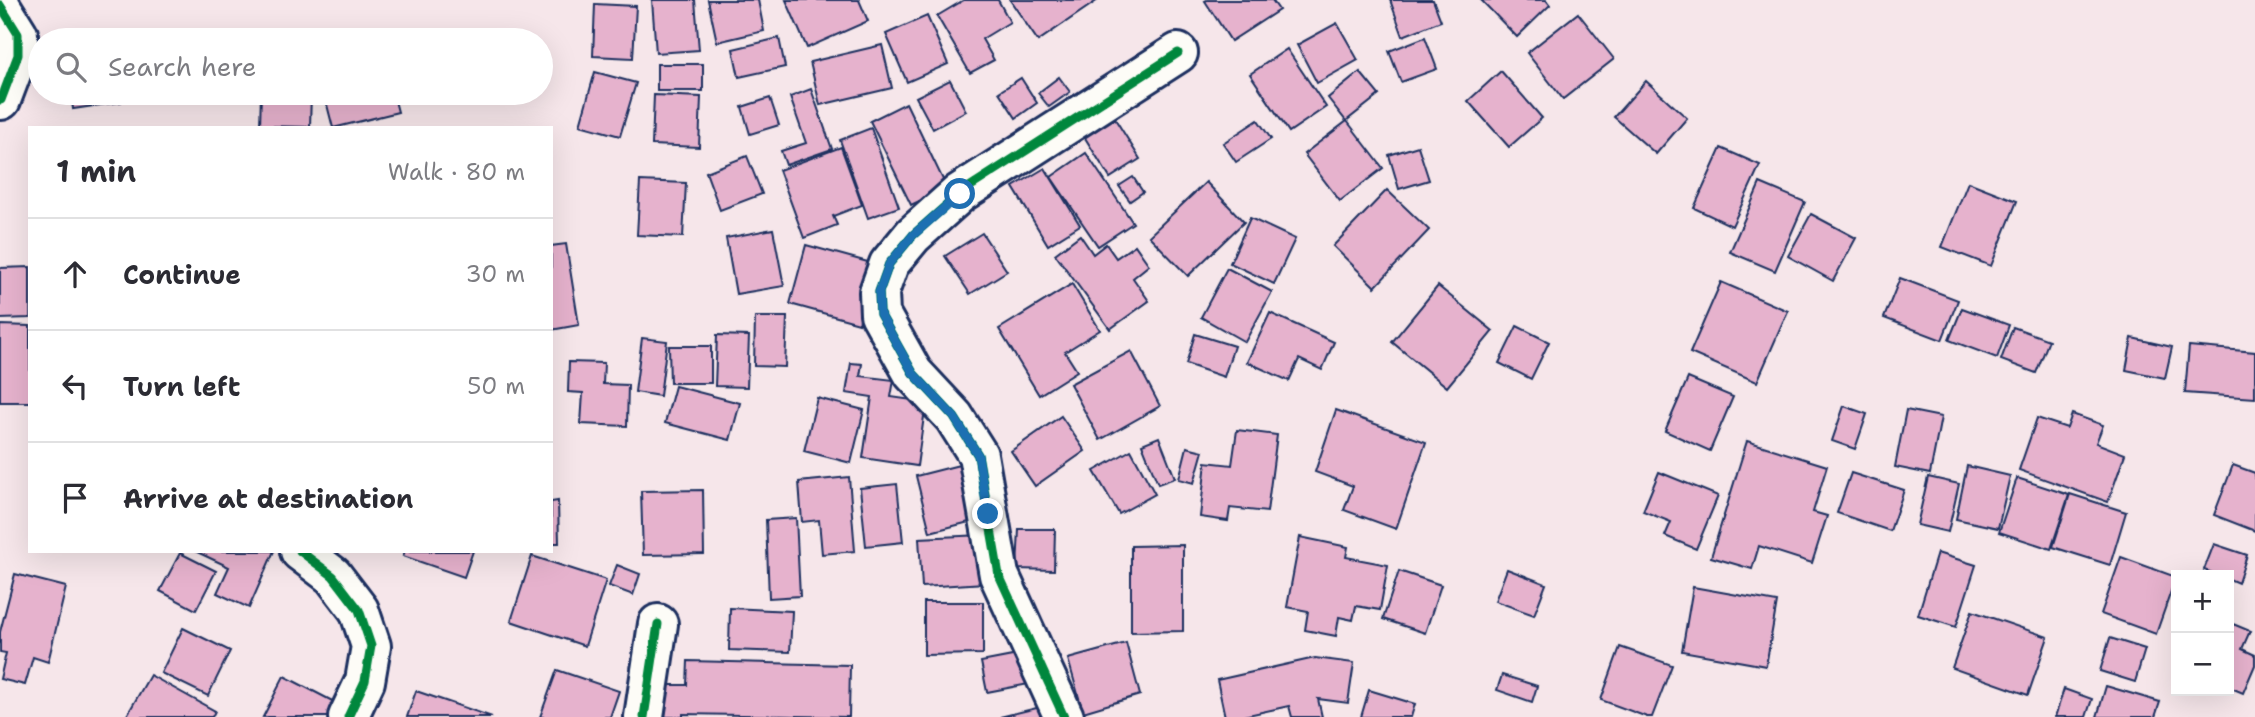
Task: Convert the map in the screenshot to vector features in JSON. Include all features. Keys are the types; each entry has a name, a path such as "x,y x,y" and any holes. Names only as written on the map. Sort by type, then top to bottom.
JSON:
{"street":[{"path":"0,5 18,34 18,55 1,100"},
{"path":"1064,717 999,575 978,455 954,417 913,373 880,314 879,292 889,264 913,235 960,194 1178,53"},
{"path":"303,553 333,576 359,610 371,646 365,681 348,717"},
{"path":"643,717 657,624"}],"building":[{"path":"652,0 695,0 699,50 656,53"},
{"path":"708,0 758,0 764,31 717,42"},
{"path":"786,0 859,0 868,21 807,48"},
{"path":"964,0 998,0 1010,22 982,39 994,60 970,73 937,16"},
{"path":"1010,0 1098,0 1038,41"},
{"path":"1272,0 1279,10 1231,41 1205,1"},
{"path":"1390,0 1433,0 1441,21 1403,36"},
{"path":"1481,0 1546,0 1550,5 1517,37"},
{"path":"595,4 636,6 633,58 593,56"},
{"path":"1578,13 1614,59 1563,99 1527,53"},
{"path":"927,16 948,64 907,82 886,34"},
{"path":"1337,23 1358,60 1317,83 1297,45"},
{"path":"1425,37 1437,69 1401,82 1389,51"},
{"path":"779,38 785,67 739,77 733,49"},
{"path":"882,45 892,88 820,105 810,62"},
{"path":"1287,49 1326,107 1289,132 1250,74"},
{"path":"657,64 703,64 703,91 657,91"},
{"path":"1501,71 1542,118 1509,147 1468,101"},
{"path":"595,72 636,83 620,136 580,125"},
{"path":"1360,72 1379,95 1346,121 1328,98"},
{"path":"1059,77 1070,92 1049,107 1038,93"},
{"path":"1021,78 1037,103 1016,118 999,92"},
{"path":"950,80 966,111 933,129 916,97"},
{"path":"1646,81 1687,118 1656,154 1614,117"},
{"path":"811,89 832,149 786,165 781,151 806,143 790,97"},
{"path":"654,95 701,97 699,147 652,145"},
{"path":"770,98 779,125 750,134 742,107"},
{"path":"906,103 947,188 911,205 870,121"},
{"path":"72,105 100,105 73,109"},
{"path":"261,105 311,105 310,126 260,126"},
{"path":"327,105 396,105 398,112 332,126"},
{"path":"1112,114 1140,159 1110,178 1082,133"},
{"path":"1258,120 1271,139 1236,162 1223,143"},
{"path":"1347,121 1383,168 1340,201 1304,154"},
{"path":"871,128 899,207 868,218 840,140"},
{"path":"1418,146 1429,180 1399,189 1389,155"},
{"path":"841,147 862,205 833,216 837,225 804,238 779,170"},
{"path":"1721,148 1760,165 1732,226 1694,208"},
{"path":"1086,153 1133,223 1098,246 1051,177"},
{"path":"747,156 762,194 720,210 706,172"},
{"path":"1045,168 1080,225 1048,245 1013,187"},
{"path":"1133,177 1143,192 1130,201 1119,186"},
{"path":"640,181 686,183 683,237 637,235"},
{"path":"1206,182 1244,222 1188,276 1149,236"},
{"path":"1968,182 2017,201 1991,266 1942,247"},
{"path":"1760,183 1805,202 1775,271 1730,252"},
{"path":"1387,190 1429,230 1375,287 1333,246"},
{"path":"1811,214 1856,238 1833,281 1788,256"},
{"path":"1250,218 1295,239 1274,284 1230,263"},
{"path":"773,229 784,286 736,294 726,238"},
{"path":"982,233 1007,271 970,294 945,256"},
{"path":"1080,235 1093,254 1106,244 1116,258 1135,245 1149,265 1133,278 1149,301 1110,329 1055,254"},
{"path":"566,244 579,325 553,330 553,246"},
{"path":"806,245 875,264 859,323 790,304"},
{"path":"28,267 28,318 0,319 0,268"},
{"path":"1227,268 1272,292 1245,342 1201,317"},
{"path":"1900,278 1958,300 1942,340 1884,318"},
{"path":"1721,282 1788,311 1757,382 1690,353"},
{"path":"1072,284 1100,330 1065,352 1077,371 1039,395 999,329"},
{"path":"1438,286 1493,331 1447,387 1392,342"},
{"path":"1962,308 2009,325 1997,358 1949,340"},
{"path":"1270,313 1334,342 1322,370 1299,359 1289,381 1247,362"},
{"path":"755,317 787,317 785,367 754,366"},
{"path":"0,325 28,326 28,402 0,402"},
{"path":"1517,326 1549,342 1531,379 1499,363"},
{"path":"2013,327 2049,340 2036,373 2001,360"},
{"path":"1195,334 1234,346 1224,377 1186,364"},
{"path":"717,335 749,336 747,387 715,386"},
{"path":"642,338 667,341 660,396 635,392"},
{"path":"2132,338 2172,347 2165,378 2126,370"},
{"path":"669,346 711,346 711,383 670,383"},
{"path":"2189,346 2255,352 2255,398 2185,393"},
{"path":"1131,351 1160,406 1100,440 1070,384"},
{"path":"569,362 604,363 603,384 628,385 627,426 581,424 583,393 568,392"},
{"path":"851,363 862,364 860,376 894,380 891,397 926,402 917,466 863,458 872,397 846,393"},
{"path":"1688,378 1733,397 1710,451 1665,431"},
{"path":"675,386 740,403 730,440 665,423"},
{"path":"817,398 864,410 851,463 804,451"},
{"path":"1844,406 1867,414 1855,449 1832,441"},
{"path":"1336,410 1426,442 1396,529 1344,510 1353,486 1315,472"},
{"path":"1906,410 1941,417 1930,474 1895,467"},
{"path":"2072,414 2103,425 2096,443 2125,454 2108,502 2019,470 2037,418 2067,428"},
{"path":"1061,416 1085,451 1035,486 1011,451"},
{"path":"1237,430 1277,435 1267,512 1230,508 1228,521 1200,517 1206,462 1232,465"},
{"path":"1159,437 1175,478 1158,484 1142,444"},
{"path":"1747,441 1827,466 1813,512 1827,516 1812,563 1759,546 1752,569 1711,557"},
{"path":"1187,447 1203,451 1194,483 1179,479"},
{"path":"1131,450 1155,494 1119,514 1094,471"},
{"path":"967,463 981,519 930,532 916,476"},
{"path":"2233,465 2255,473 2255,531 2214,515"},
{"path":"1967,466 2010,476 1998,528 1956,519"},
{"path":"1659,472 1718,496 1696,549 1665,536 1671,522 1643,511"},
{"path":"1851,473 1904,490 1890,531 1837,513"},
{"path":"849,477 855,551 822,554 819,520 802,522 799,482"},
{"path":"1928,477 1959,484 1948,532 1917,525"},
{"path":"2017,478 2069,495 2051,549 1999,532"},
{"path":"897,484 903,542 866,546 860,488"},
{"path":"703,490 704,554 643,555 641,491"},
{"path":"2070,494 2126,512 2110,565 2053,547"},
{"path":"558,501 559,543 553,543 553,502"},
{"path":"796,518 800,596 769,598 766,520"},
{"path":"1019,529 1055,529 1054,570 1017,569"},
{"path":"982,535 985,583 922,587 919,538"},
{"path":"1300,537 1348,547 1346,557 1388,565 1380,610 1356,606 1353,620 1339,617 1336,636 1305,630 1308,611 1287,607"},
{"path":"2214,544 2247,555 2238,583 2234,581 2234,570 2204,570"},
{"path":"1183,545 1183,631 1131,632 1131,546"},
{"path":"180,553 216,571 196,610 160,591"},
{"path":"199,553 273,553 249,608 217,593 229,567"},
{"path":"404,553 472,553 464,577 403,556"},
{"path":"1937,553 1976,565 1956,627 1918,615"},
{"path":"532,556 606,580 585,646 511,621"},
{"path":"2121,557 2171,575 2171,591 2156,634 2101,614"},
{"path":"617,565 640,574 633,595 609,586"},
{"path":"1507,569 1546,584 1534,615 1495,601"},
{"path":"1399,571 1441,585 1425,633 1383,619"},
{"path":"15,574 66,587 48,662 33,657 25,685 0,679 6,653 0,652 0,632"},
{"path":"1693,587 1777,602 1766,666 1682,651"},
{"path":"924,602 983,602 983,654 924,655"},
{"path":"730,608 792,611 790,652 729,650"},
{"path":"1972,611 2048,637 2028,695 1952,668"},
{"path":"2234,624 2250,631 2242,649 2255,655 2255,665 2243,693 2234,689"},
{"path":"183,628 230,651 208,696 161,673"},
{"path":"2110,638 2145,649 2135,682 2100,671"},
{"path":"1126,643 1140,695 1083,712 1068,659"},
{"path":"1620,647 1672,665 1652,717 1601,700"},
{"path":"1028,653 1034,683 987,692 981,662"},
{"path":"1315,658 1354,663 1348,703 1318,699 1322,717 1292,717 1289,706 1239,717 1225,717 1217,680"},
{"path":"688,661 850,665 849,717 683,714 683,717 662,717 663,685 687,685"},
{"path":"557,670 619,691 610,717 540,717"},
{"path":"150,675 215,711 212,717 126,717"},
{"path":"1502,675 1537,686 1532,702 1497,690"},
{"path":"284,676 346,708 341,717 263,717"},
{"path":"2106,686 2160,702 2155,717 2097,717"},
{"path":"2064,689 2092,699 2086,717 2055,717"},
{"path":"1369,690 1415,704 1411,717 1361,717"},
{"path":"416,691 492,717 407,717"},
{"path":"1045,706 1047,717 1000,717"}],"cycle path":[{"path":"0,5 18,34 18,55 1,100"},
{"path":"1064,717 999,575 978,455 954,417 913,373 880,314 879,292 889,264 913,235 960,193 1178,53"},
{"path":"303,553 333,576 359,610 371,646 365,681 348,717"},
{"path":"644,717 658,624"}],"route":[{"path":"960,194 913,235 889,264 879,292 880,314 913,373 954,417 978,455 988,514"}]}
